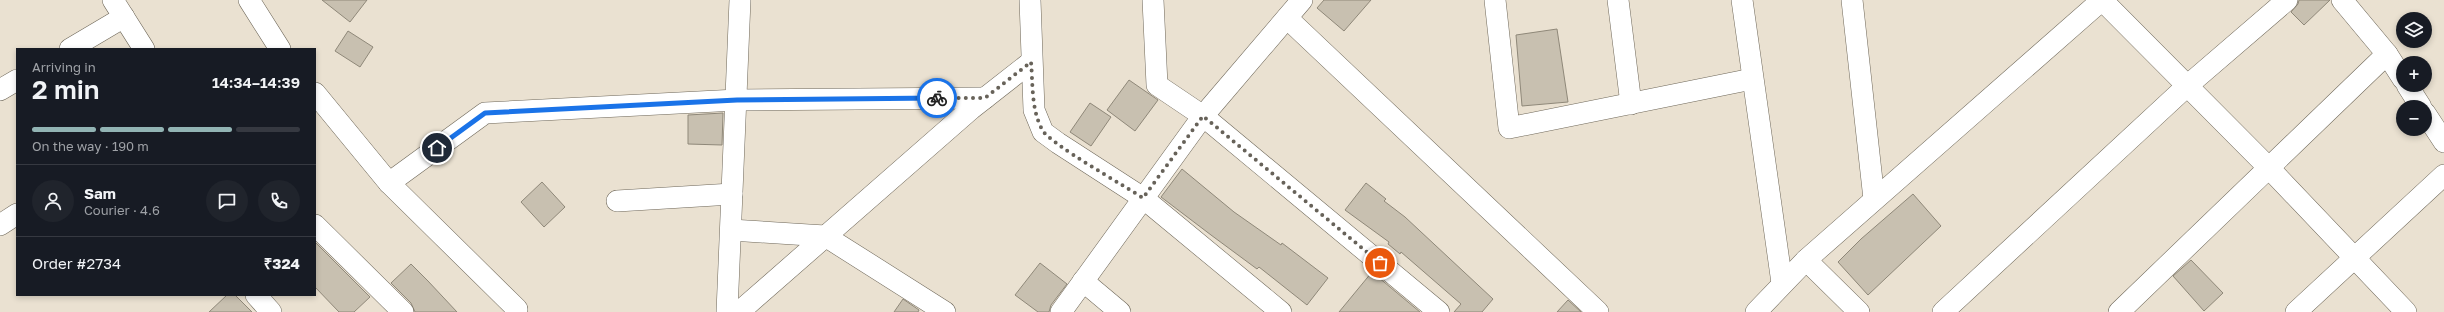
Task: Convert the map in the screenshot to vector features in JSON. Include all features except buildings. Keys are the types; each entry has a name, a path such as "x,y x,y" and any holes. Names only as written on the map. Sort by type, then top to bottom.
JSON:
{"street":[{"path":"113,0 143,48"},
{"path":"249,0 270,46"},
{"path":"727,312 740,0"},
{"path":"1030,0 1031,62 1034,110 1043,132 1143,198 1281,312"},
{"path":"1153,0 1157,86 1203,116 1439,312"},
{"path":"1061,312 1203,116 1302,0"},
{"path":"1495,0 1509,128 1752,80"},
{"path":"1618,0 1631,104"},
{"path":"1742,0 1752,80 1782,283"},
{"path":"1852,0 1874,199"},
{"path":"1756,312 1782,283 1806,260 2102,0 2269,168 2406,312"},
{"path":"1943,312 2187,86 2287,0"},
{"path":"2342,0 2387,54 2396,68"},
{"path":"72,48 124,17"},
{"path":"1287,18 1598,312"},
{"path":"2119,312 2387,54"},
{"path":"739,312 985,98 1031,62"},
{"path":"0,90 16,81"},
{"path":"316,94 389,183 520,311"},
{"path":"389,183 485,113 737,100 985,98"},
{"path":"2432,124 2444,142"},
{"path":"2296,312 2444,175"},
{"path":"617,201 732,194"},
{"path":"0,225 16,215"},
{"path":"316,226 403,312"},
{"path":"731,230 825,236 945,312"},
{"path":"1806,260 1858,312"},
{"path":"1083,282 1120,312"},
{"path":"257,296 271,312"}],"way so far":[{"path":"937,98 985,98 1031,62 1034,110 1043,132 1143,198 1203,116 1380,263"}],"route":[{"path":"437,148 485,113 737,100 937,98"}]}
